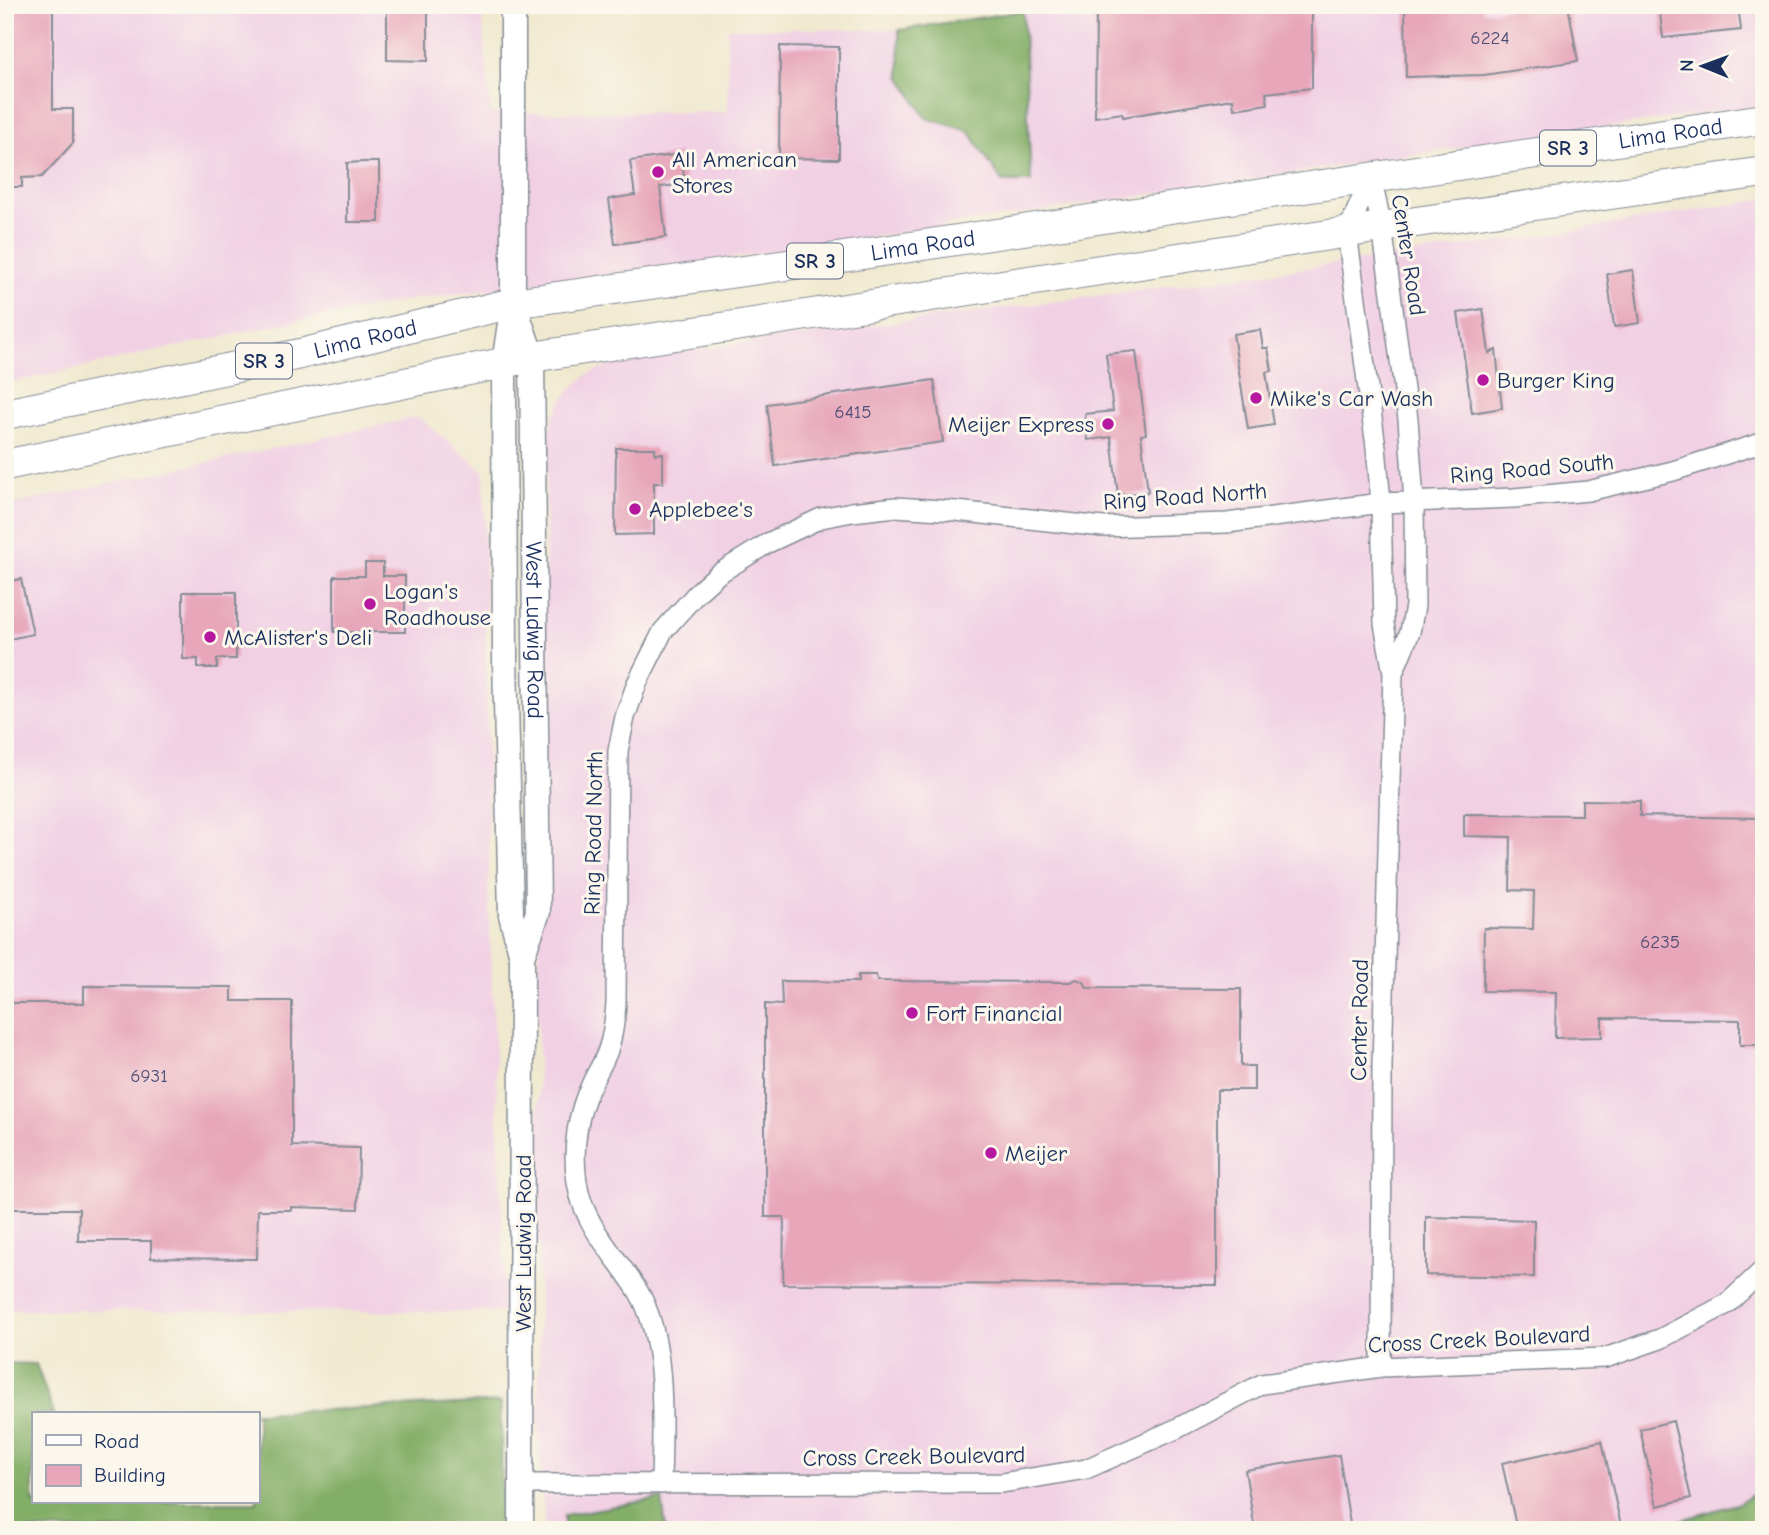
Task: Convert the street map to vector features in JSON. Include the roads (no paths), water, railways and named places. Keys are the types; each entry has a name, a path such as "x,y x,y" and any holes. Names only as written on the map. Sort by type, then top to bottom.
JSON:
{"highway":[{"name":"Lima Road","path":"5,414 300,354 513,303 823,260 1764,119"},
{"name":"SR 3","path":"5,466 532,357 1382,227 1764,172"}],"main road":[{"name":"West Ludwig Road","path":"513,5 513,303 504,364 505,659 511,915 522,957 521,1530"},
{"name":"West Ludwig Road","path":"513,303 532,357 538,912 522,957"}],"street":[{"name":"Center Road","path":"1371,177 1382,227 1408,419 1414,501 1415,606 1410,632 1393,673"},
{"name":"Center Road","path":"1371,177 1347,233 1381,503 1384,624 1393,673 1382,1066 1381,1367"},
{"name":"Ring Road South","path":"1381,503 1514,498 1588,491 1647,479 1764,442"},
{"name":"Ring Road North","path":"661,1484 662,1428 655,1327 639,1292 597,1234 585,1211 576,1181 575,1154 576,1135 584,1103 608,1052 614,1029 618,751 625,717 637,683 663,631 698,592 744,556 821,518 852,512 908,508 1103,527 1137,527 1227,523 1381,503"},
{"name":"Cross Creek Boulevard","path":"522,1485 1002,1483 1086,1469 1176,1429 1262,1384 1381,1367 1605,1358 1660,1339 1727,1304 1764,1269"}],"place":[{"name":"All American Stores","path":"658,172"},
{"name":"Burger King","path":"1483,380"},
{"name":"Mike's Car Wash","path":"1256,398"},
{"name":"Meijer Express","path":"1108,424"},
{"name":"Applebee's","path":"635,509"},
{"name":"Logan's Roadhouse","path":"370,604"},
{"name":"McAlister's Deli","path":"210,637"},
{"name":"Fort Financial","path":"912,1013"},
{"name":"Meijer","path":"991,1153"}]}
